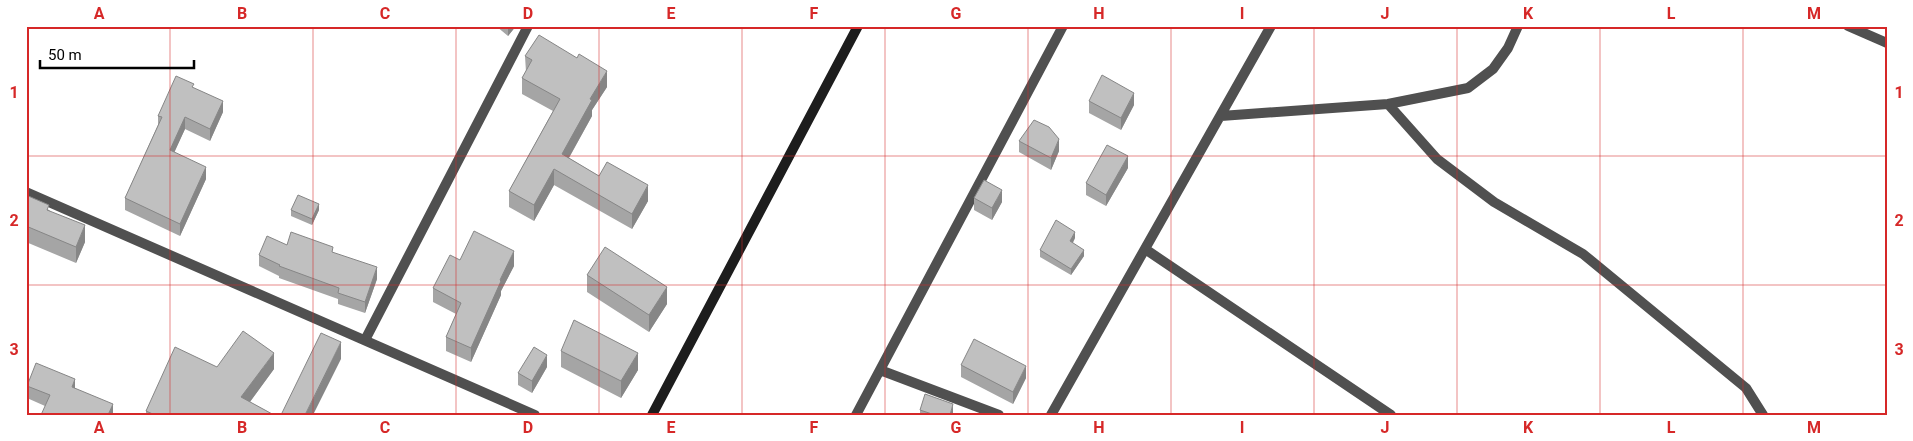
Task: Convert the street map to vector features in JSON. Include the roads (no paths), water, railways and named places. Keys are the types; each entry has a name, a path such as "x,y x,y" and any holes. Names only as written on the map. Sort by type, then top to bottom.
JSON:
{"street":[{"path":"365,340 528,26"},
{"path":"652,415 858,26"},
{"path":"856,415 1063,26"},
{"path":"1051,415 1271,26"},
{"path":"1221,116 1388,104 1468,88 1492,69 1508,48 1518,26"},
{"path":"1848,26 1887,43"},
{"path":"1388,104 1437,159 1494,202 1583,254 1746,388 1763,415"},
{"path":"26,192 535,415"},
{"path":"1145,249 1391,415"},
{"path":"880,370 999,415"}]}
